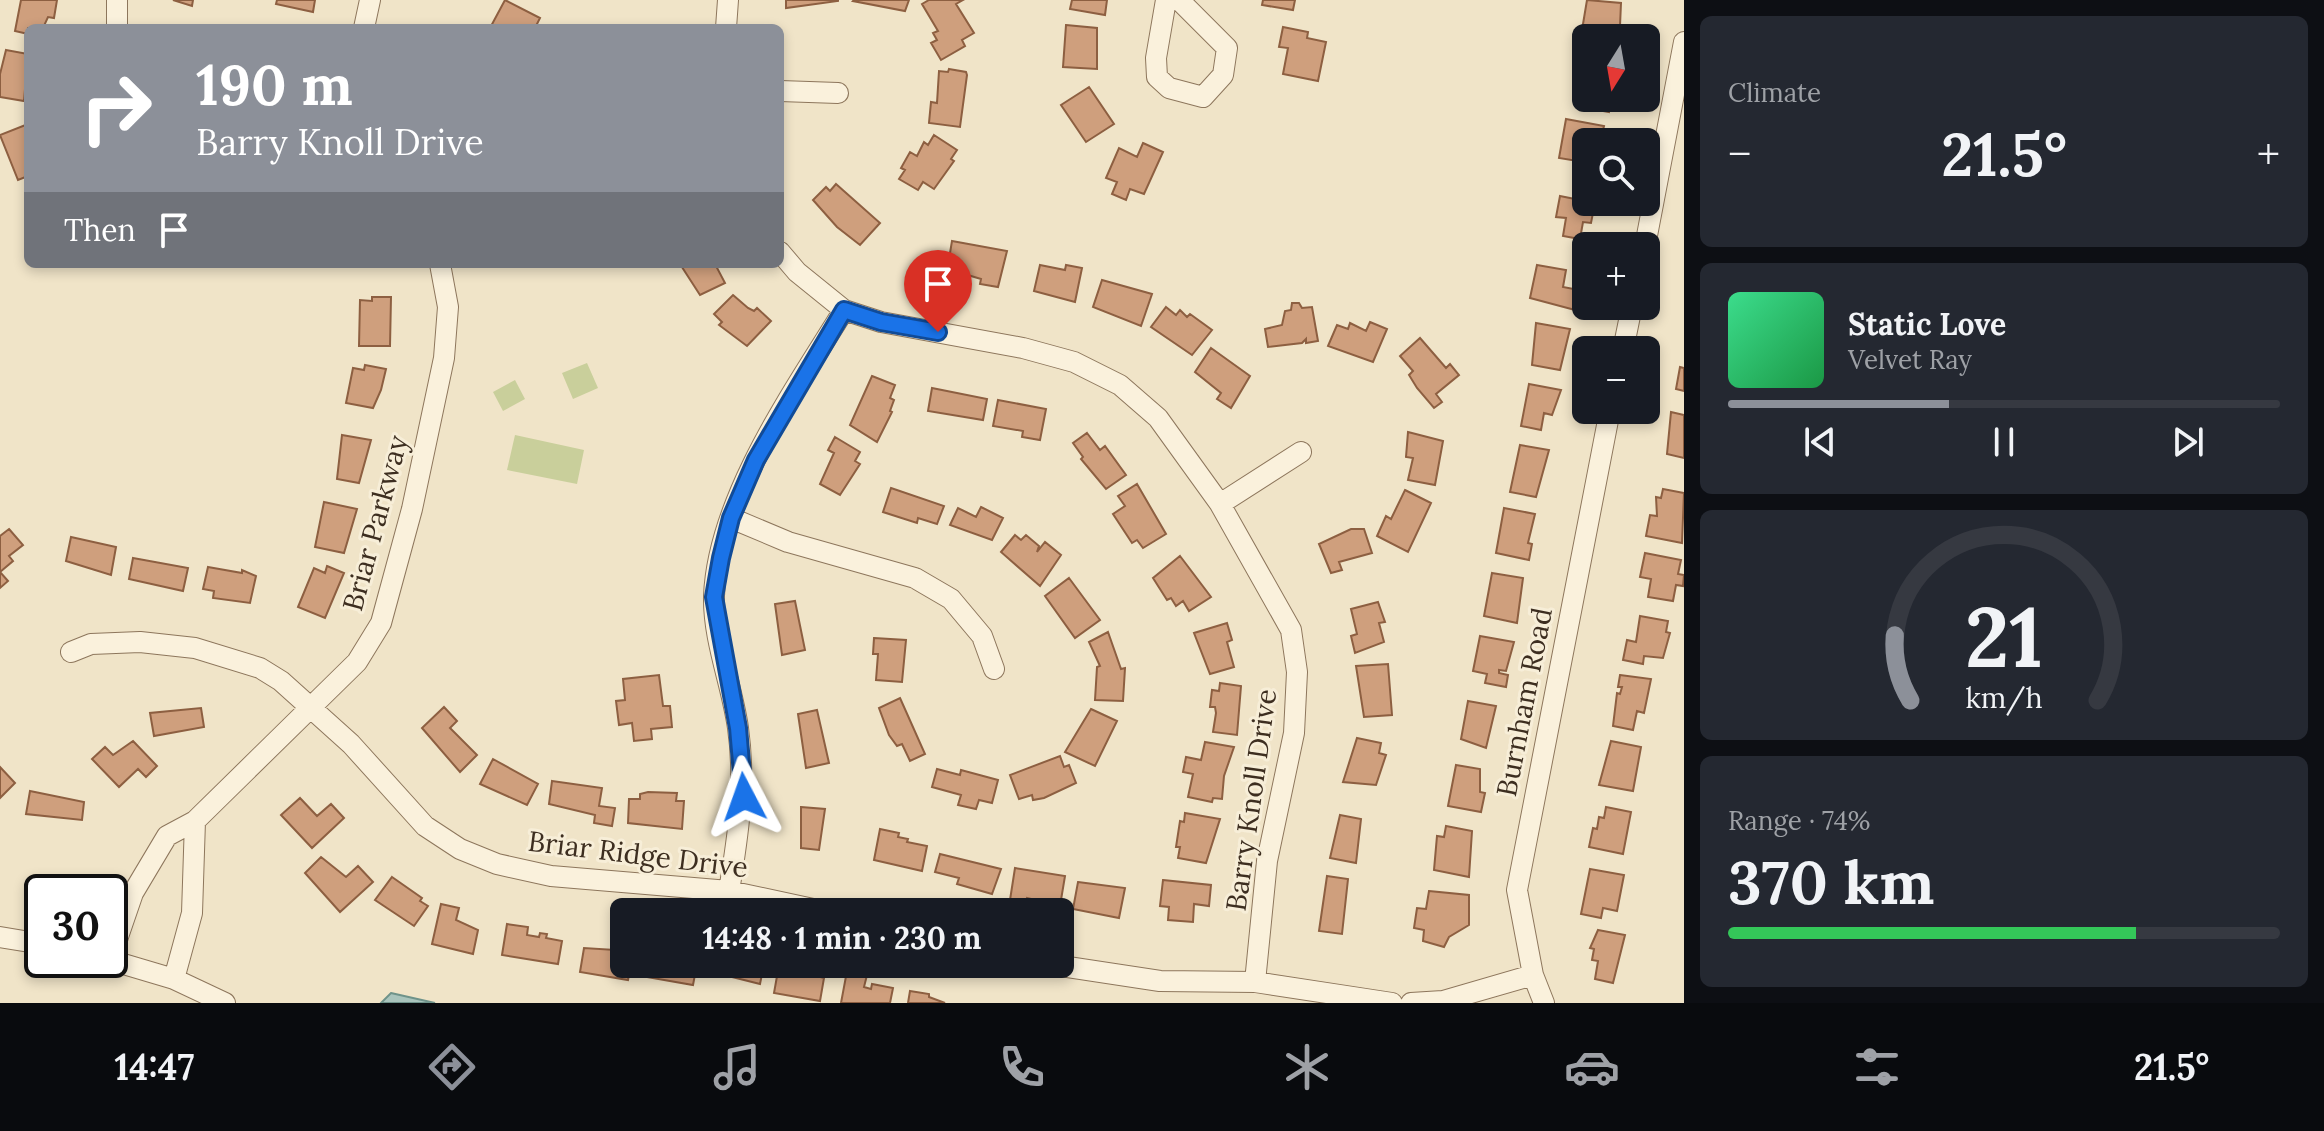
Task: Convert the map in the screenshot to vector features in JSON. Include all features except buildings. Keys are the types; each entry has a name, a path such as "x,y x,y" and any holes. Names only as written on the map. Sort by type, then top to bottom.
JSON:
{"street":[{"path":"117,0 117,24"},
{"path":"365,24 370,0"},
{"path":"726,24 728,0"},
{"path":"1166,0 1156,58 1157,77 1169,88 1203,97 1223,75 1227,48 1179,0"},
{"path":"1649,232 1677,122 1684,42"},
{"path":"784,91 838,93"},
{"name":"Barry Knoll Drive","path":"784,257 797,272 844,310 881,322 1049,355 1074,362 1120,385 1158,418 1220,504 1277,599 1291,630 1297,672 1294,733 1267,861 1255,982"},
{"name":"Briar Parkway","path":"128,908 133,893 167,836 195,821 357,662 381,623 412,509 444,358 448,307 441,268"},
{"path":"729,891 744,797 738,728 714,597 731,518 756,460 844,310"},
{"name":"Burnham Road","path":"1544,1003 1533,975 1517,890 1607,424"},
{"path":"1220,504 1301,452"},
{"path":"731,518 788,542 915,578 951,599 982,636 994,669"},
{"name":"Briar Ridge Drive","path":"71,652 91,644 140,642 195,648 260,668 281,681 351,744 425,826 460,849 497,864 551,876 729,891 762,898"},
{"path":"174,979 192,913 195,821"},
{"path":"0,937 24,941"},
{"path":"128,965 174,979 225,1003"},
{"path":"1074,968 1160,981 1255,982 1392,1003"},
{"path":"1411,1003 1443,1001 1533,975"}],"green space":[{"path":"587,363 598,388 573,399 562,373"},
{"path":"515,380 525,399 503,411 493,392"},
{"path":"515,435 584,450 577,484 507,470"}],"water":[{"path":"391,993 435,1003 381,1003"}],"route":[{"path":"744,797 738,728 719,638 714,597 731,518 756,460 844,310 881,322 938,332"}]}
